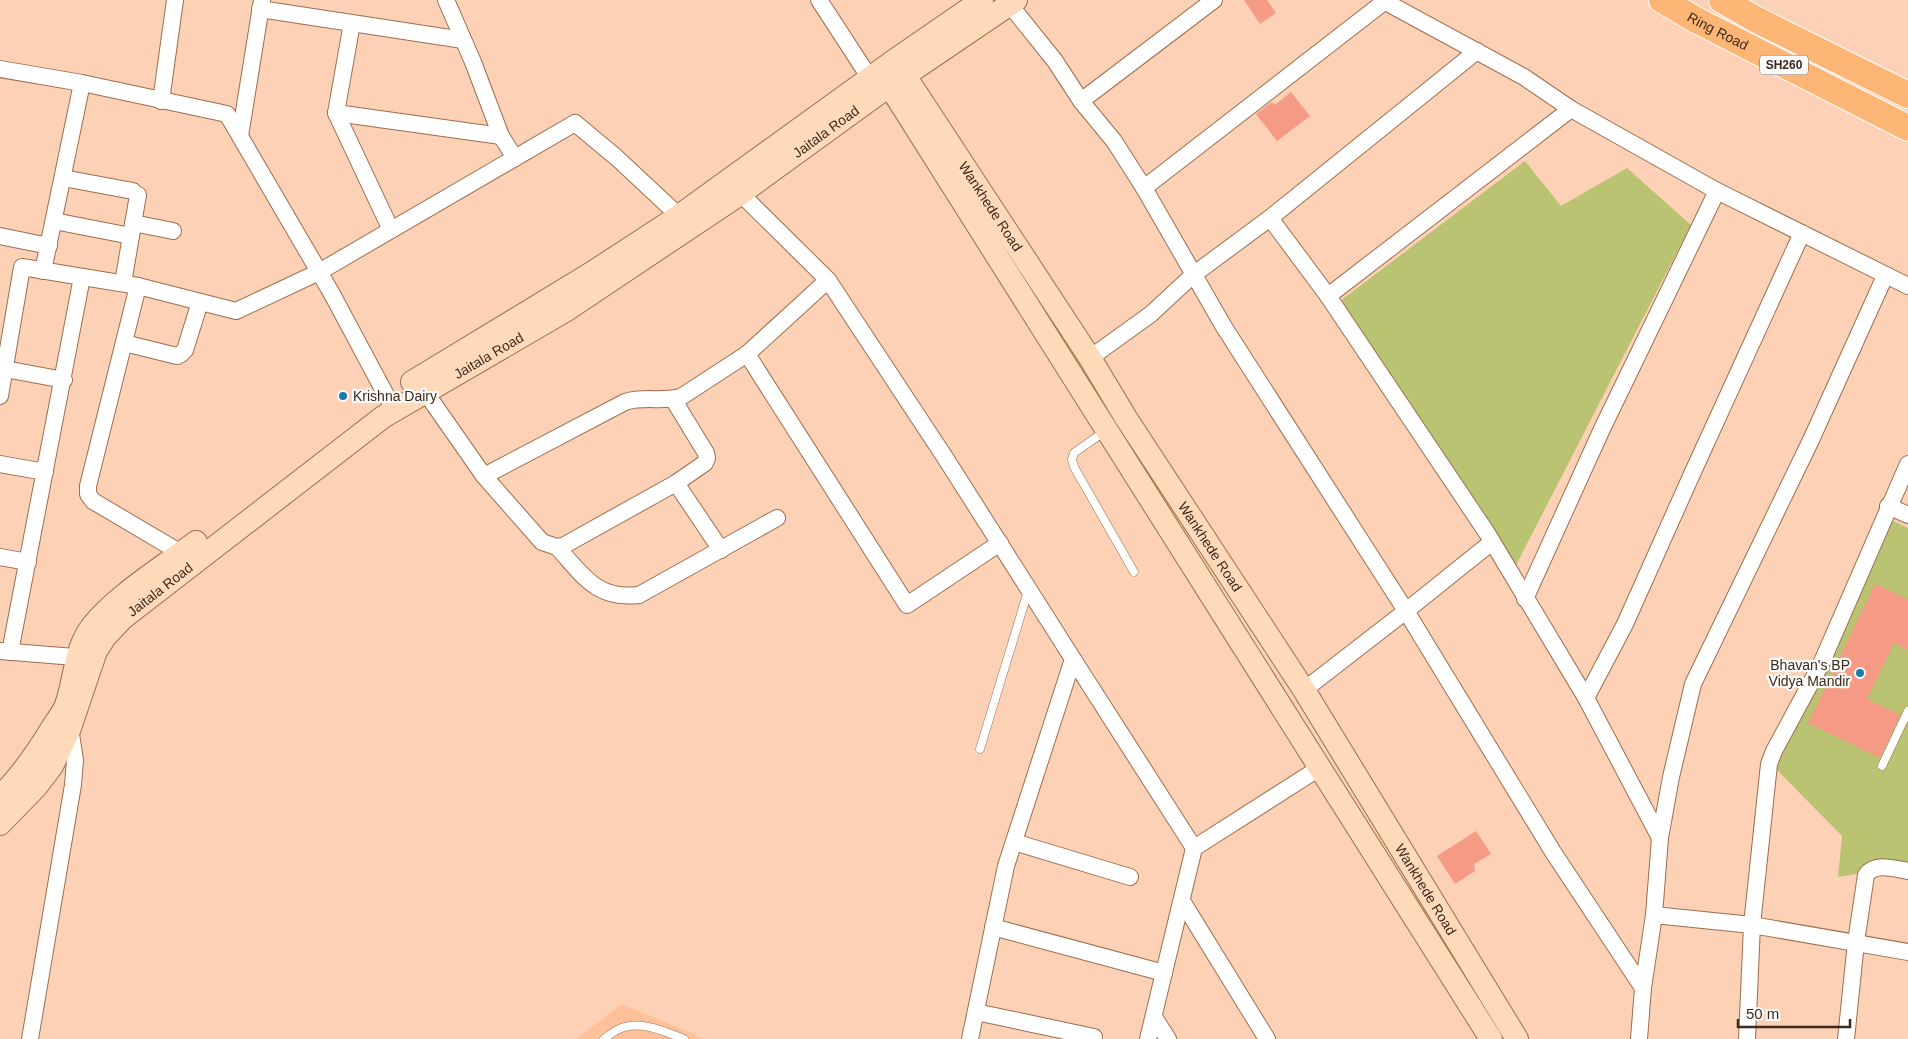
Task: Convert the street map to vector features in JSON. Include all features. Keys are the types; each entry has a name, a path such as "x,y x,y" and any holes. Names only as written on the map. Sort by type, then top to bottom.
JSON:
{"main road":[{"name":"Jaitala Road","path":"421,385 470,367 565,311 886,78 982,0"},
{"name":"Ring Road","path":"1662,0 1696,20 1908,128"},
{"name":"SH260","path":"1722,0 1908,95"},
{"name":"Jaitala Road","path":"886,78 1011,1"},
{"name":"Wankhede Road","path":"886,78 1090,358 1116,424 1321,767 1491,1039"},
{"name":"Wankhede Road","path":"886,78 1116,424 1304,690 1517,1039"},
{"name":"Jaitala Road","path":"0,824 52,766 70,728 86,658 87,634 96,620 181,554 391,405 678,216 734,187"},
{"name":"Jaitala Road","path":"0,797 37,755 65,706 86,658 96,651 105,637 123,618 314,470 391,405"}],"street":[{"path":"161,101 175,0"},
{"path":"446,0 501,136 515,158"},
{"path":"819,0 886,78"},
{"path":"1081,101 1214,0"},
{"path":"1011,1 1055,61 1081,101 1114,141 1273,405 1406,611 1553,852 1643,988"},
{"path":"1144,188 1383,1 1524,77 1570,109 1717,191 1908,286"},
{"path":"240,136 261,5 352,23 463,40"},
{"path":"352,23 336,113 391,230"},
{"path":"1090,358 1150,314 1193,275 1270,218 1477,51"},
{"path":"0,70 82,83 227,114 319,272 391,405"},
{"path":"43,271 82,83"},
{"path":"1328,296 1570,109"},
{"path":"336,113 501,136"},
{"path":"0,396 22,266 130,285 236,312 319,272 575,123 617,158 678,216"},
{"path":"63,178 136,193 124,343 88,486 88,494 93,501 181,554"},
{"path":"734,187 828,280 1000,543 1194,848"},
{"path":"1525,599 1602,429 1717,191"},
{"path":"1270,218 1328,296 1492,542 1586,698 1660,838"},
{"path":"54,221 132,230 173,231"},
{"path":"1586,698 1625,624 1802,233"},
{"path":"0,236 49,246"},
{"path":"1639,1039 1643,988 1654,915 1660,838 1693,684 1811,440 1885,276"},
{"path":"82,277 28,562 5,652 86,658"},
{"path":"484,476 625,402 640,399 673,399 681,397 747,354 828,280"},
{"path":"124,343 177,356 181,354 200,302"},
{"path":"747,354 907,605 1000,543"},
{"path":"4,369 64,380"},
{"path":"421,385 484,476 542,542 557,547 563,546 676,483 705,463 706,453 673,399"},
{"path":"0,464 46,472"},
{"path":"1747,1039 1752,925 1769,764 1774,751 1821,664 1888,506 1908,464"},
{"path":"676,483 721,550"},
{"path":"1888,506 1908,515"},
{"path":"557,547 593,586 603,592 614,595 639,595 777,518"},
{"path":"1304,690 1492,542"},
{"path":"0,557 28,562"},
{"path":"970,1039 1006,866 1073,659"},
{"path":"30,1039 73,785 75,760 65,706"},
{"path":"1148,1039 1194,848 1321,767"},
{"path":"1014,842 1130,877"},
{"path":"1846,1039 1856,942 1866,875 1876,867 1908,871"},
{"path":"1182,901 1267,1039"},
{"path":"1654,915 1752,925 1908,952"},
{"path":"993,928 1164,973"},
{"path":"976,1012 1094,1037"},
{"path":"1154,1016 1168,1039"}],"lane":[{"path":"1116,424 1074,453 1072,459 1074,467 1134,572"},
{"path":"980,749 1028,589"},
{"path":"1882,766 1908,711"},
{"path":"604,1039 618,1029 638,1026 657,1028 684,1039"}],"shaded area":[{"path":"622,1004 705,1039 576,1039"}],"green space":[{"path":"1525,161 1561,206 1627,168 1691,225 1513,571 1340,301"},
{"path":"1891,520 1908,528 1908,869 1898,867 1838,877 1842,836 1774,767"}],"building":[{"path":"1244,0 1267,0 1276,13 1260,24"},
{"path":"1291,92 1310,116 1277,141 1256,114 1272,102 1275,105"},
{"name":"Bhavan's BP Vidya Mandir","path":"1875,584 1908,599 1908,650 1894,643 1867,699 1900,715 1880,758 1808,723"},
{"path":"1476,831 1491,854 1474,864 1475,871 1455,884 1437,856"}],"place":[{"name":"Krishna Dairy","path":"343,396"},
{"name":"Bhavan's BP Vidya Mandir","path":"1860,673"}]}
